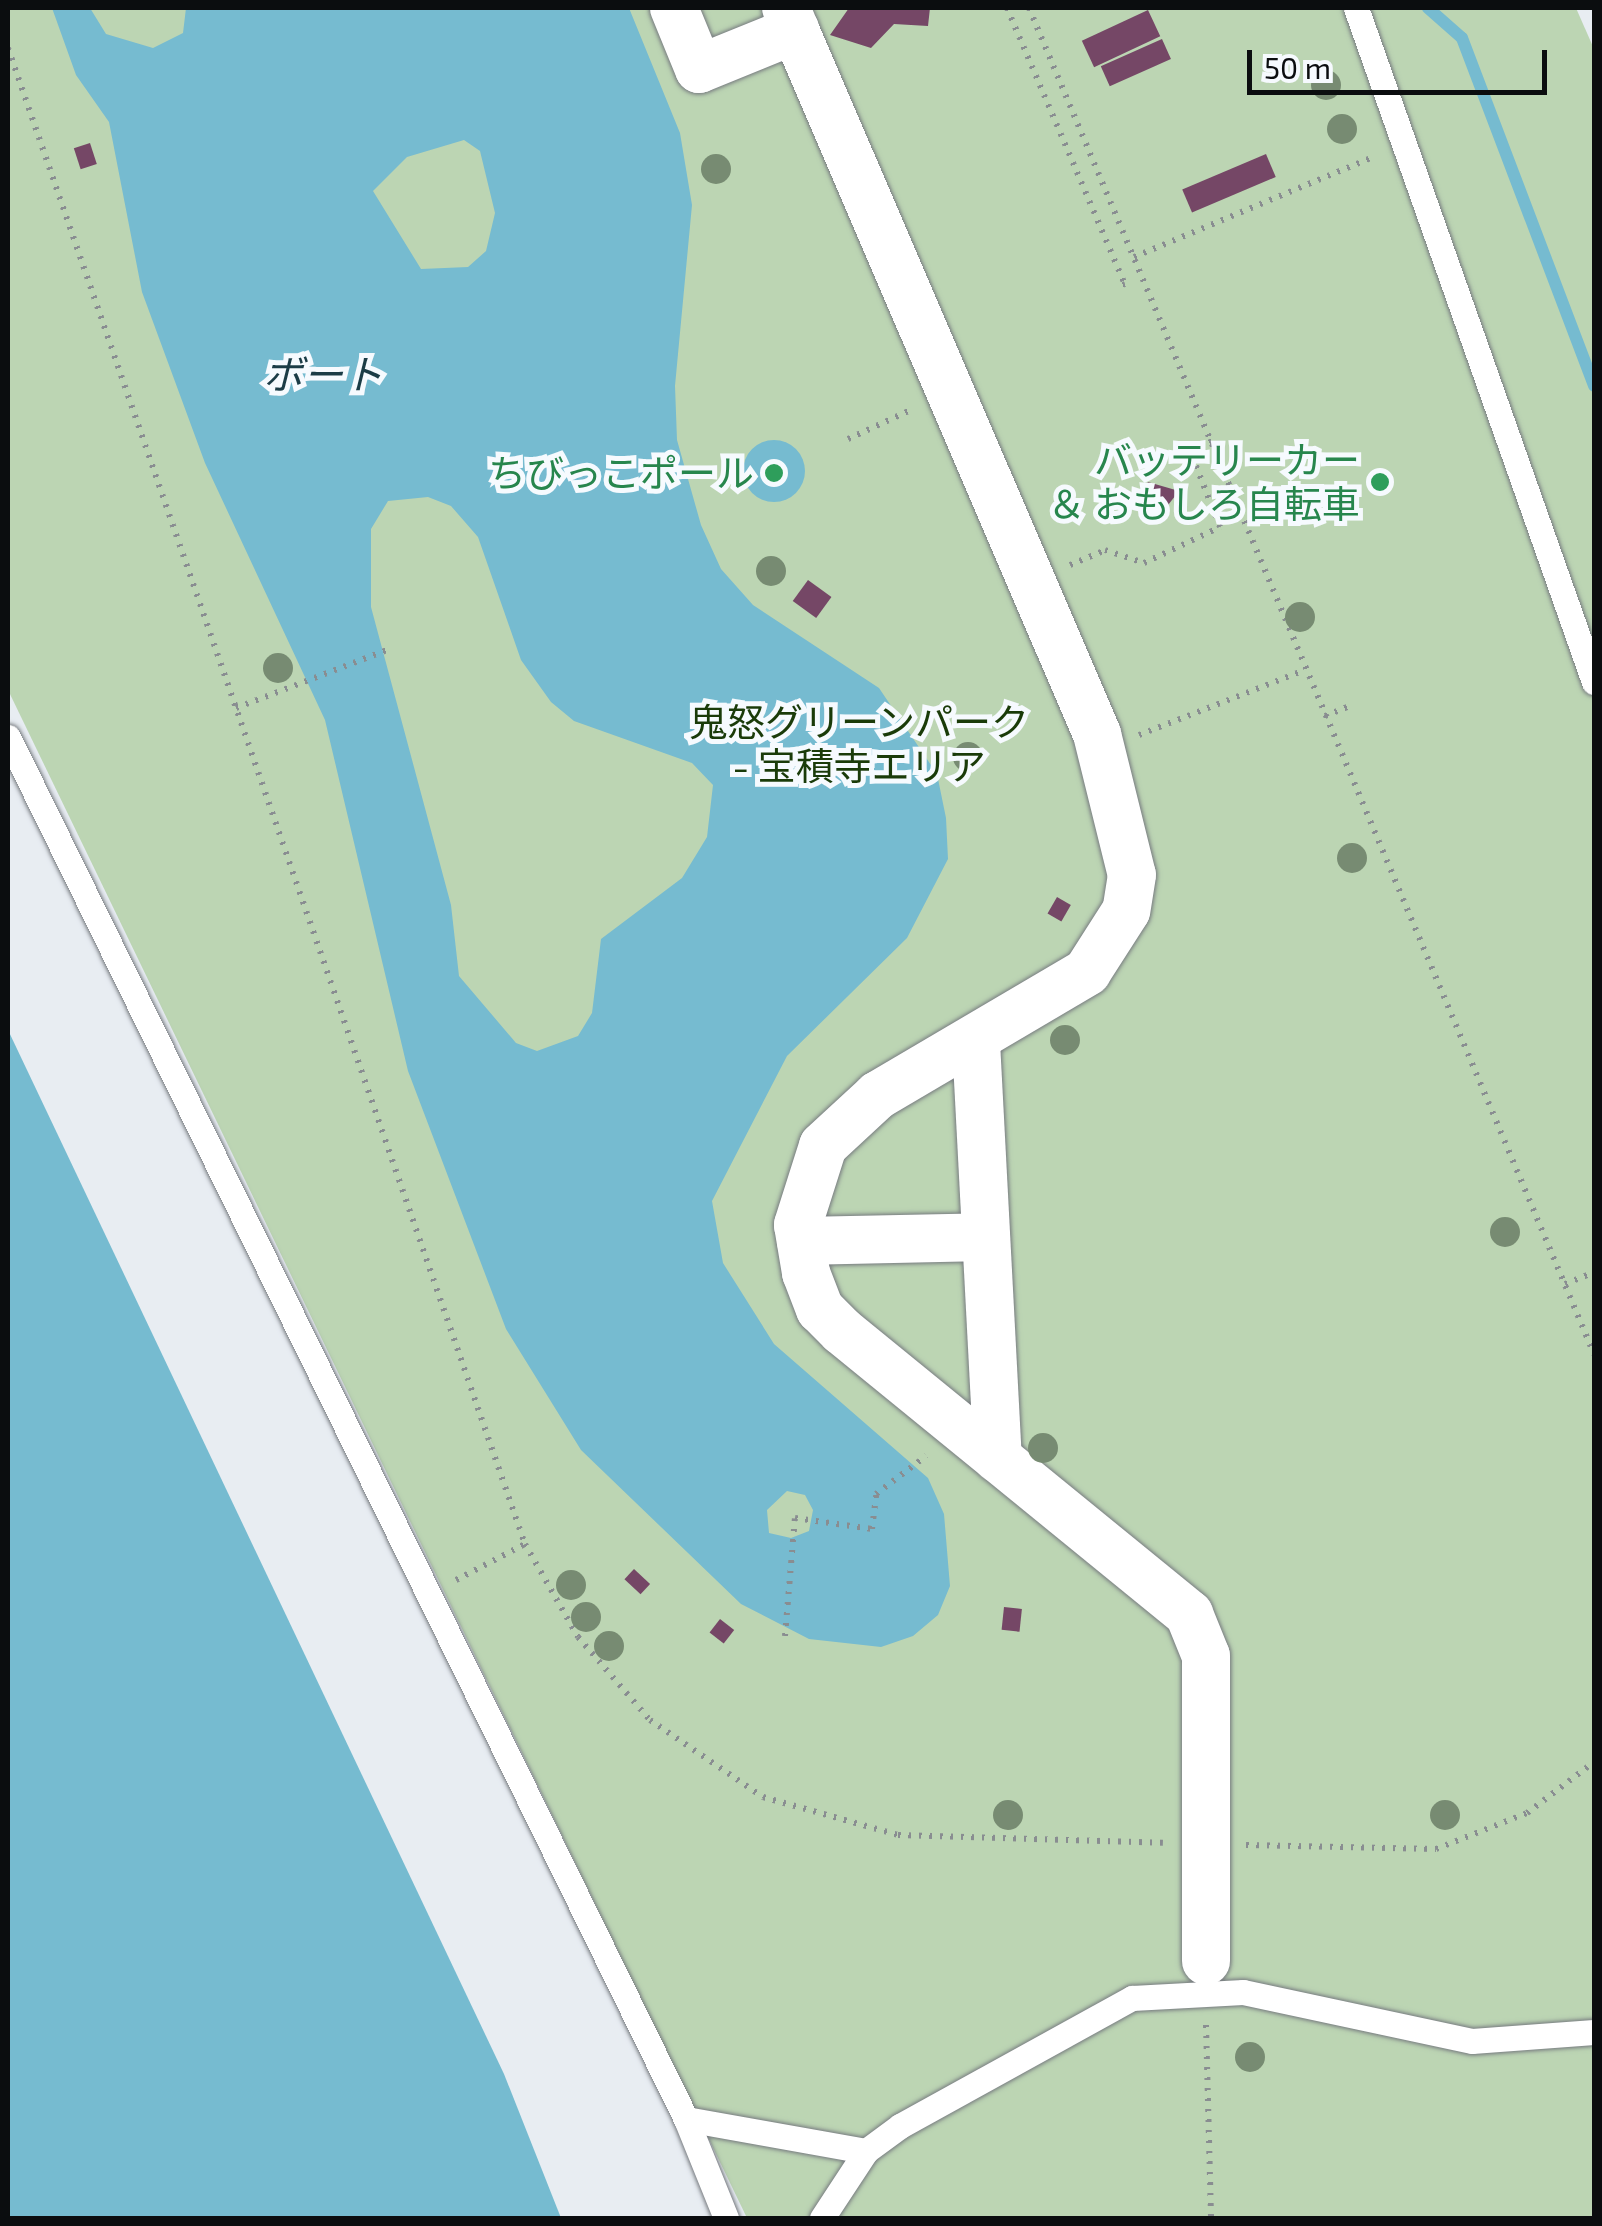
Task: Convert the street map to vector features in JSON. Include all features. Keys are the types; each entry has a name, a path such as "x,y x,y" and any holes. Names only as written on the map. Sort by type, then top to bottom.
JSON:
{"street":[{"path":"674,8 699,68 791,19 1102,750 1129,840 1126,910 1088,972 976,1042 878,1095 822,1146 808,1180 801,1240 820,1309 1189,1614 1206,1656 1209,1844 1206,1961"},
{"path":"976,1042 998,1458"},
{"path":"801,1240 986,1237"}],"lane":[{"path":"1357,11 1594,682"},
{"path":"8,737 431,1593 686,2119 726,2218"},
{"path":"822,2218 866,2152 1053,2038 1132,1998 1172,1990 1298,2000 1472,2041 1594,2032"},
{"path":"686,2119 866,2152"}],"path":[{"path":"1007,8 1064,153 1125,284 1116,287"},
{"path":"1029,8 1594,1354"},
{"path":"8,48 526,1544 623,1693 682,1747 763,1798 898,1835 1436,1849 1527,1814 1594,1762"},
{"path":"1134,257 1404,144"},
{"path":"848,439 949,390"},
{"path":"1066,567 1105,550 1144,563 1220,527 1190,451 1212,441"},
{"path":"236,708 392,648"},
{"path":"1102,750 1306,670"},
{"path":"1325,716 1354,704"},
{"path":"1565,1284 1594,1272"},
{"path":"786,1636 795,1518 872,1529 876,1494 926,1456"},
{"path":"431,1593 526,1544"},
{"path":"1206,2021 1212,2218"}],"green space":[{"name":"鬼怒グリーンパーク - 宝積寺エリア","path":"8,8 1576,8 1594,49 1594,2218 747,2218 8,690"}],"water":[{"name":"ボート","path":"52,8 90,8 106,34 153,48 183,33 186,8 629,8 680,133 692,205 675,386 677,440 701,525 721,569 753,605 879,688 937,774 946,818 948,859 907,938 787,1056 712,1201 723,1263 774,1344 928,1478 944,1514 950,1586 938,1615 913,1636 881,1647 809,1639 741,1604 581,1450 506,1329 408,1071 325,720 205,463 142,292 109,122 76,75","holes":["464,140 480,151 495,213 486,251 468,267 421,269 373,191 407,157","428,497 451,506 478,537 521,660 551,702 574,721 692,763 713,785 707,837 682,878 601,939 592,1013 578,1036 537,1051 516,1043 459,976 451,905 371,607 371,529 388,501","787,1491 805,1495 813,1510 809,1531 791,1538 769,1533 767,1510"]},
{"name":"ちびっこポール","path":"774,440 796,449 805,471 796,493 774,502 752,493 743,471 752,449"},
{"path":"8,1030 504,2074 561,2218 8,2218"}],"building":[{"path":"849,8 930,8 928,26 894,24 871,48 830,35"},
{"path":"1148,10 1160,36 1094,67 1082,41"},
{"path":"1162,39 1171,59 1110,86 1101,66"},
{"path":"90,143 97,164 81,169 74,148"},
{"path":"1266,154 1276,177 1192,213 1182,190"},
{"path":"1148,482 1179,491 1154,523 1136,498"},
{"path":"808,580 831,597 816,618 793,601"},
{"path":"1057,897 1071,905 1061,921 1048,913"},
{"path":"634,1569 650,1584 641,1594 624,1579"},
{"path":"1004,1607 1022,1609 1019,1632 1002,1630"},
{"path":"720,1619 734,1630 724,1643 710,1632"}],"waterway":[{"path":"1428,8 1462,38 1594,386"}],"place":[{"name":"ちびっこポール","path":"774,473"},
{"name":"バッテリーカー ＆ おもしろ自転車","path":"1380,482"}]}
